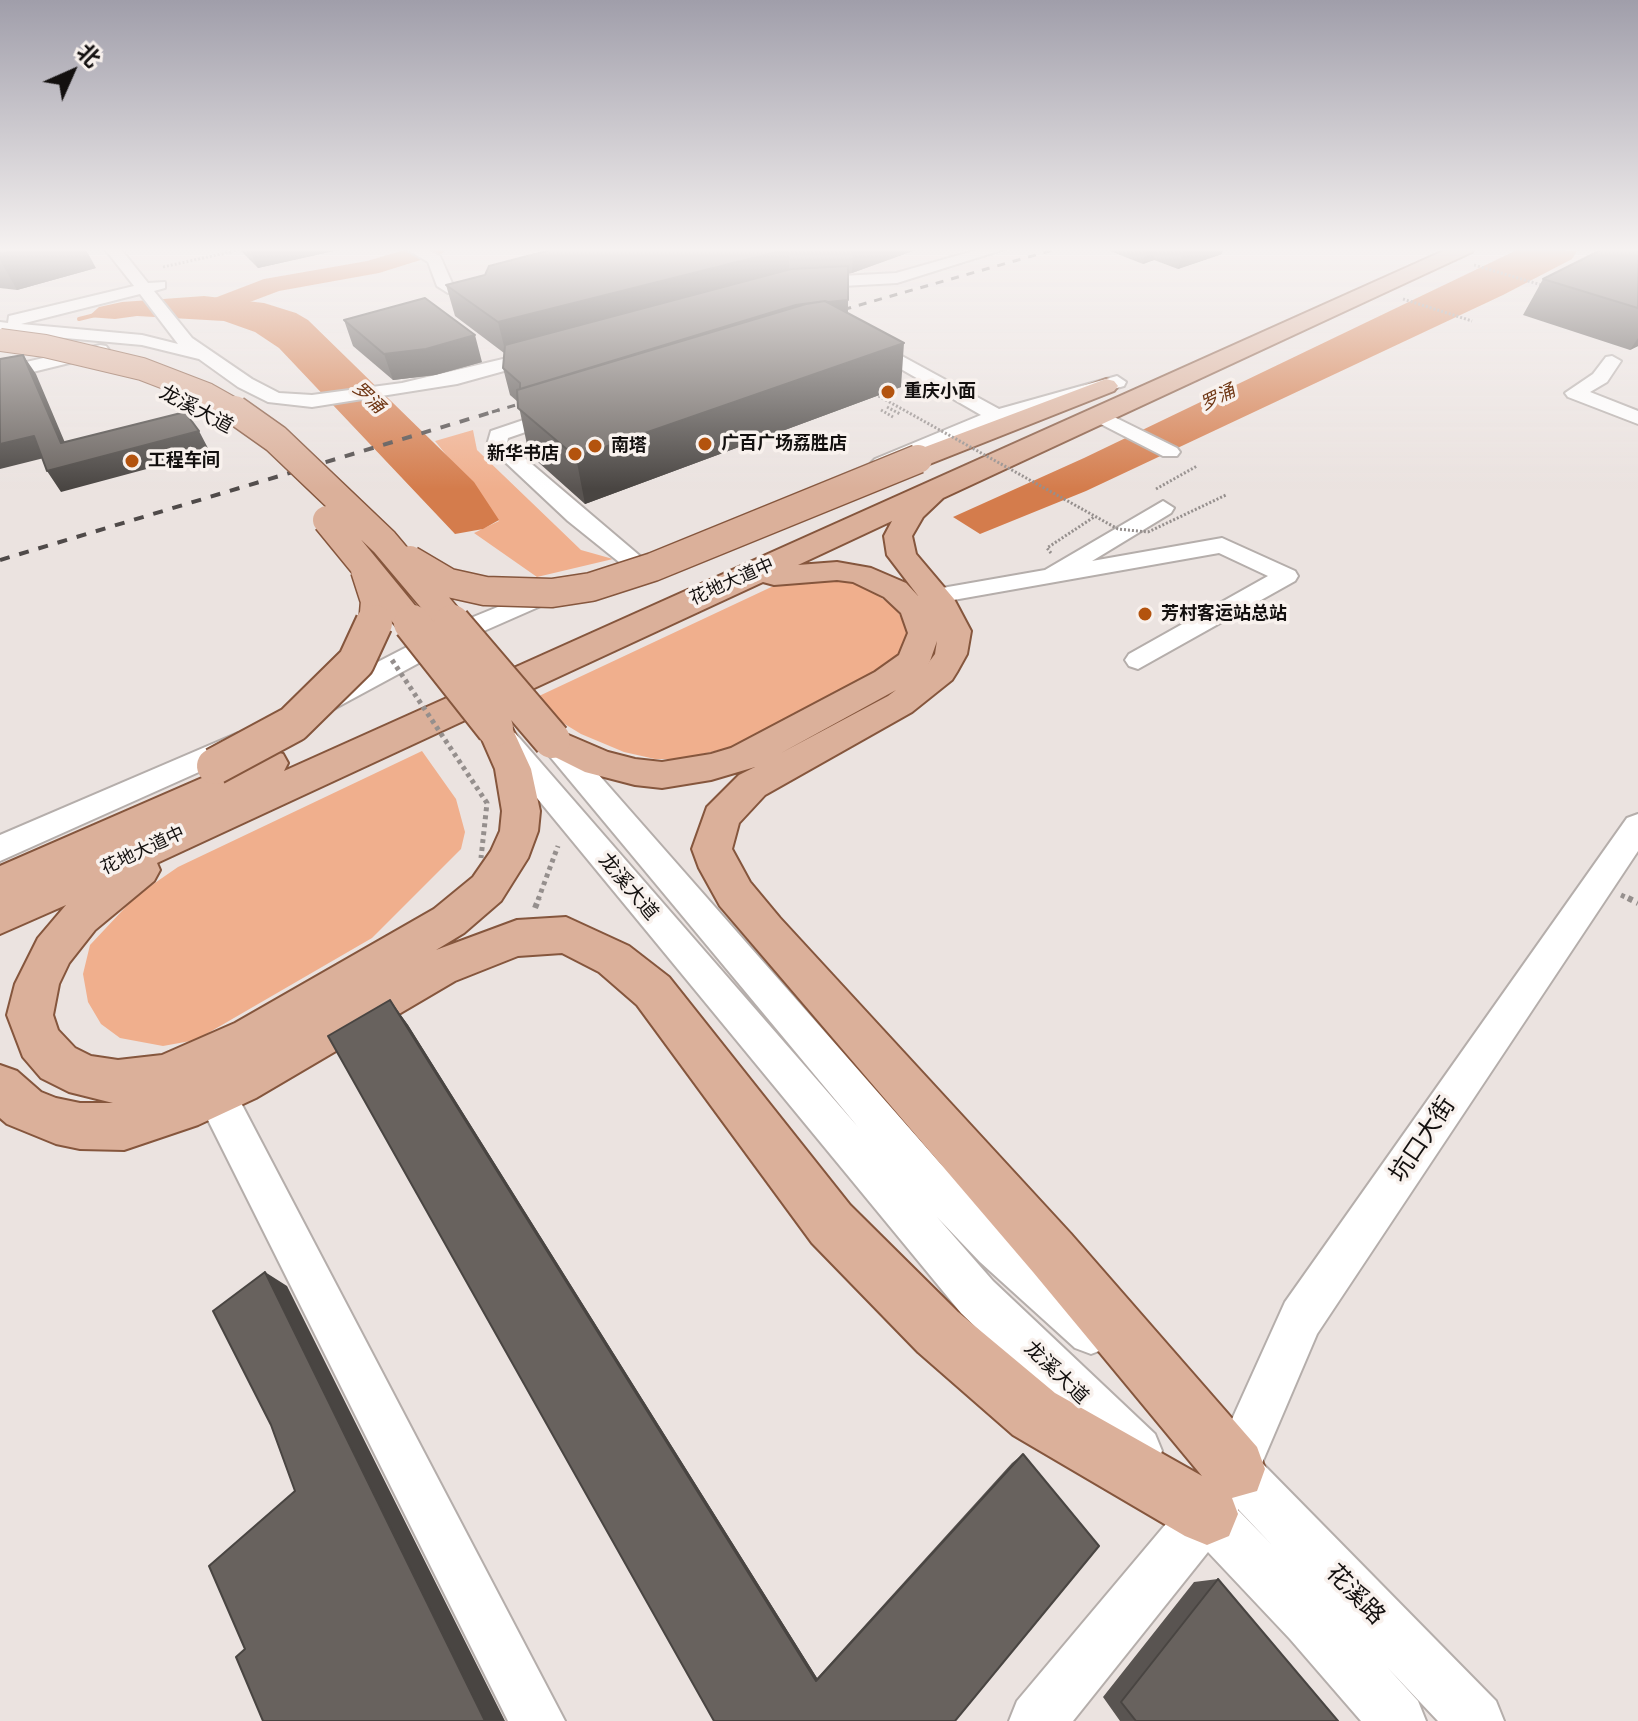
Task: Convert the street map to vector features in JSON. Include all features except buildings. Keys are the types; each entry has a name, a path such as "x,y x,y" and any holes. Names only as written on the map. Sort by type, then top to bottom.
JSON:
{"main road":[{"name":"花地大道中","path":"0,884 960,459 1245,328"},
{"name":"花地大道中","path":"0,917 704,594 1100,416 1305,328"},
{"name":"龙溪大道","path":"0,340 108,359 207,394 276,439 370,547 552,740"},
{"name":"龙溪大道","path":"0,351 56,360 124,378 182,399 217,417 272,460 370,547 495,728"},
{"path":"0,863 215,766 293,724 356,662 374,623 370,547 461,585 517,593 591,587 653,567 918,459 1159,366"},
{"path":"552,740 598,763 662,775 711,767 744,757 887,680 913,661 924,633 898,536 912,512 941,489"},
{"path":"704,594 771,576 815,571 860,574 915,592 955,631 951,654 940,672 900,704 752,785 721,817 712,849 719,868 735,894 765,930 1052,1253 1235,1469"},
{"path":"210,821 137,871 80,918 53,951 37,984 30,1015 39,1042 58,1063 86,1077 118,1082 162,1077 207,1060 251,1038 449,921 487,889 508,858 519,831 521,811 513,769 495,728"},
{"path":"0,1087 24,1108 56,1121 80,1126 124,1127 181,1109 215,1093 467,956 517,938 566,935 614,959 653,991 831,1224 938,1332 1034,1414 1207,1514"}],"street":[{"path":"28,328 142,340 214,359"},
{"path":"175,328 186,342 245,383 275,398 312,401 402,389 566,348"},
{"path":"196,328 214,359"},
{"path":"0,351 76,334"},
{"path":"853,336 997,416"},
{"path":"0,374 142,340"},
{"path":"480,348 503,365"},
{"path":"1612,361 1600,378 1575,393 1638,418"},
{"path":"0,849 250,738 369,680 443,639 581,580 997,416 1117,382"},
{"path":"574,409 498,435 497,445 632,561"},
{"path":"1100,416 1170,452"},
{"path":"519,467 536,448"},
{"path":"331,473 443,639"},
{"path":"1052,576 1154,502"},
{"path":"915,592 1052,576 1222,545 1286,576 1138,660"},
{"name":"龙溪大道","path":"495,728 774,1029 995,1247 1098,1338 1235,1469"},
{"name":"龙溪大道","path":"552,740 977,1297 1070,1389 1207,1514"},
{"name":"坑口大街","path":"1037,1721 1207,1514 1235,1469 1301,1318 1638,826"},
{"path":"215,1093 537,1721"},
{"name":"花溪路","path":"1235,1469 1476,1721"},
{"path":"1207,1514 1309,1620 1398,1721"}],"path":[{"path":"868,390 1094,517 1131,533 1148,532 1226,495"},
{"path":"895,416 882,409 895,416"},
{"path":"1154,502 1197,466"},
{"path":"1047,548 1094,517"},
{"path":"1101,526 1105,517"},
{"path":"390,658 487,803 481,858"},
{"path":"533,913 559,844"}],"shaded area":[{"path":"473,430 477,450 581,550 613,559 537,577 474,533 499,521 435,441"},
{"path":"810,578 846,580 896,608 906,628 906,648 890,666 733,747 680,759 655,759 624,752 563,723 539,696 782,582"},
{"path":"422,751 456,799 465,832 461,849 372,938 196,1040 163,1046 120,1038 101,1024 88,1002 83,974 90,945 136,896 178,867"}],"water":[{"name":"罗涌","path":"245,328 317,328 474,482 499,520 483,529 455,534 279,348"},
{"name":"罗涌","path":"1354,328 1432,328 1086,491 980,534 953,517 1084,458"}],"railway":[{"path":"492,412 540,398"},
{"path":"0,560 499,410"}],"place":[{"name":"重庆小面","path":"888,392"},
{"name":"广百广场荔胜店","path":"705,444"},
{"name":"南塔","path":"595,446"},
{"name":"新华书店","path":"575,454"},
{"name":"工程车间","path":"132,461"},
{"name":"芳村客运站总站","path":"1145,614"}]}
